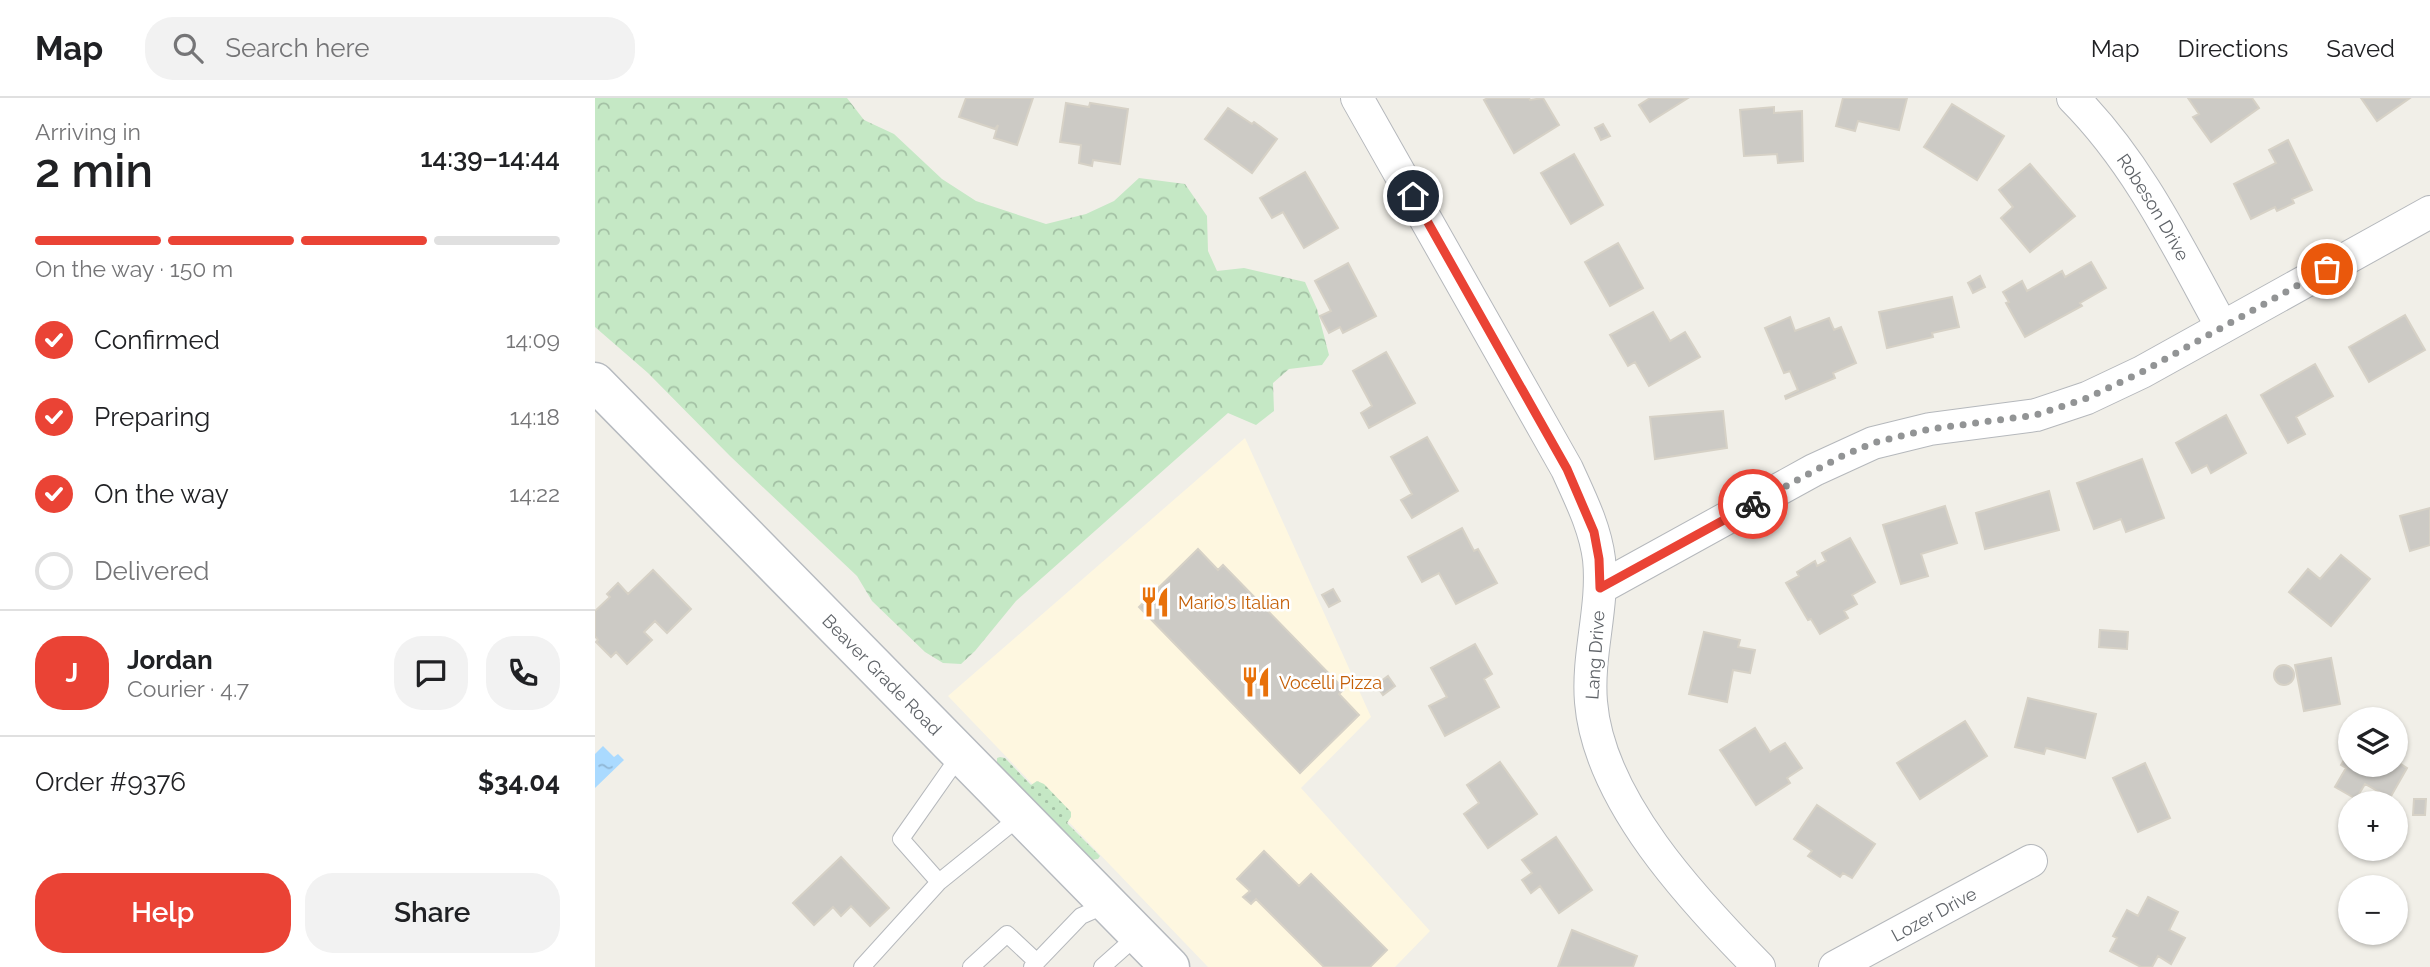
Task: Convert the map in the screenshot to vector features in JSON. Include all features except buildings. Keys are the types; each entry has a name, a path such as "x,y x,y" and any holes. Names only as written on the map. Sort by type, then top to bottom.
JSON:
{"main road":[{"name":"Beaver Grade Road","path":"595,382 1170,967"}],"street":[{"name":"Lang Drive","path":"1357,98 1567,469 1594,532 1600,588 1590,678 1591,703 1598,741 1608,770 1624,802 1666,862 1759,967"},
{"name":"Robeson Drive","path":"2073,98 2115,145 2137,178 2161,215 2222,327"},
{"path":"1600,588 1842,456 1903,435 1930,429 2009,420 2062,408 2142,372 2430,212"},
{"name":"Lozer Drive","path":"1835,967 2031,861"}],"lane":[{"path":"939,882 901,839 961,752"},
{"path":"862,967 939,882 1022,815"},
{"path":"971,967 1007,934 1034,964 1081,916 1109,904"},
{"path":"1102,967 1138,934"}],"shaded area":[{"path":"1245,438 1371,717 1301,788 1430,931 1395,967 1208,967 948,696"}],"green space":[{"path":"595,98 847,98 864,120 894,134 942,179 976,201 1046,224 1086,214 1114,201 1139,178 1185,184 1207,216 1208,251 1217,271 1244,268 1305,282 1317,309 1329,355 1322,365 1289,369 1273,383 1274,411 1256,425 1228,413 1016,601 961,664 943,663 925,652 872,601 857,576 730,456 648,373 595,327"},
{"path":"997,758 1005,758 1031,785 1037,781 1044,784 1071,812 1067,823 1100,856 1098,859 1092,860 1018,788 997,764"}],"water":[{"path":"603,746 614,757 618,754 624,760 595,788 595,754"}],"way so far":[{"path":"1753,504 1814,470 1873,443 1930,429 2036,415 2087,398 2142,372 2327,269"}],"place":[{"name":"Mario's Italian","path":"1155,602"},
{"name":"Vocelli Pizza","path":"1256,682"}],"route":[{"path":"1413,196 1567,469 1594,532 1600,588 1753,504"}]}
